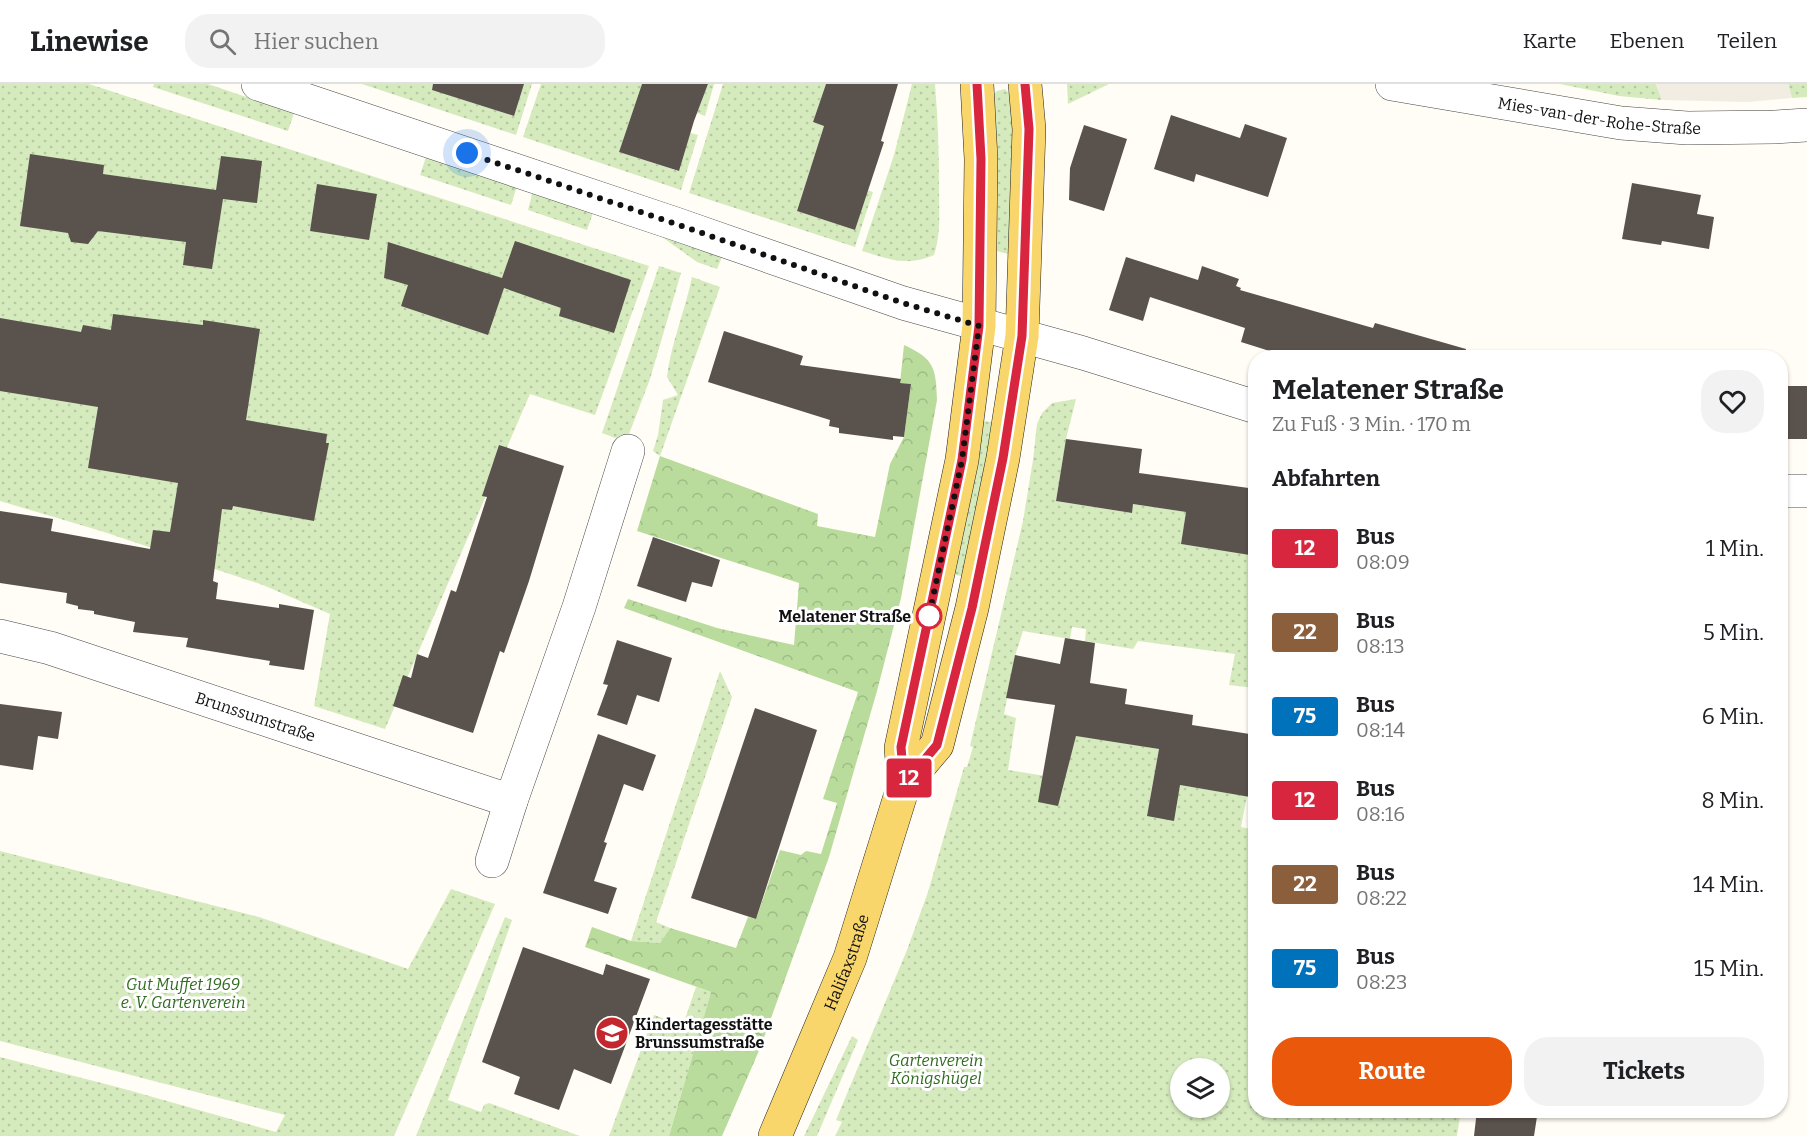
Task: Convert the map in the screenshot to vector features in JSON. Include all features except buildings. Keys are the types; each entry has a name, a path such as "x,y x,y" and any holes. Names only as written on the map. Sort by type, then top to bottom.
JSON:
{"main road":[{"name":"Halifaxstraße","path":"775,1136 850,958 904,784 901,747 962,460 979,326 981,159 977,84"},
{"name":"Halifaxstraße","path":"904,784 937,745 972,608 1003,458 1022,336 1029,129 1024,84"}],"street":[{"path":"258,84 676,224 903,303 979,326 1022,336 1248,405"},
{"name":"Mies-van-der-Rohe-Straße","path":"1392,84 1622,123 1687,128 1807,125"},
{"path":"492,861 579,607 628,451"},
{"path":"1788,491 1807,491"},
{"name":"Brunssumstraße","path":"0,636 50,648 511,801"}],"green space":[{"path":"0,84 89,84 649,266 595,415 530,394 385,729 314,706 330,614 263,585 101,531 0,501"},
{"path":"154,84 208,84 294,113 288,131 153,87"},
{"path":"362,84 460,84 455,97 513,116 524,84 532,84 516,135"},
{"path":"541,84 642,84 619,152 678,171 690,133 698,135 681,190 523,137"},
{"path":"708,84 714,84 705,116 697,113"},
{"path":"723,84 826,84 813,122 824,126 797,211 855,230 867,190 873,192 855,247 689,193"},
{"path":"912,84 935,84 939,150 939,223 934,255 915,261 906,261 862,251 894,155"},
{"path":"1067,84 1109,84 1068,104"},
{"path":"1560,84 1656,84 1662,100 1619,96"},
{"path":"1788,84 1807,84 1807,97 1792,98"},
{"path":"1005,89 1015,104 1015,256 993,250 992,96 997,91"},
{"path":"426,157 517,186 511,205 420,175"},
{"path":"533,191 593,213 587,230 528,210"},
{"path":"658,234 722,257 717,269 697,262"},
{"path":"659,266 681,273 650,379 626,442 602,433"},
{"path":"692,277 720,287 660,456 653,451 658,435 663,400 678,395 667,377"},
{"path":"904,345 922,355 931,365 936,379 937,400 901,598 829,857 761,1046 722,1136 669,1136 711,992 585,947 592,927 631,941 660,943 670,928 736,948 748,917 756,919 780,850 801,855 806,851 821,854 837,803 823,799 858,692 624,608 628,599 717,628 794,645 799,583 637,531 660,456 818,514 817,526 875,537 890,464 904,437 911,384 900,383"},
{"name":"Gartenverein Königshügel","path":"1076,399 1066,439 1056,501 1131,513 1133,504 1186,512 1181,544 1220,550 1248,547 1248,687 1229,685 1235,654 1138,641 1133,649 1085,641 1086,629 1072,627 1070,639 1023,631 1015,656 1004,714 1016,718 1008,770 1064,779 1076,735 1159,749 1147,816 1180,785 1210,790 1248,780 1241,827 1248,828 1248,1118 1460,1118 1457,1136 835,1136 842,1122 836,1120 907,950 928,892 964,767 967,767 973,747 970,746 1023,521 1037,424 1042,413 1052,403"},
{"path":"980,420 996,423 968,574 961,576 956,575 953,570"},
{"path":"720,671 732,697 656,922 670,928 660,943 631,941"},
{"name":"Gut Muffet 1969 e. V. Gartenverein","path":"0,851 259,917 408,969 451,889 495,904 394,1136 0,1136 0,1057 121,1088 276,1132 285,1115 0,1041"},
{"path":"505,917 512,920 448,1100 481,1112 484,1105 489,1103 580,1136 416,1136"},
{"path":"696,987 711,992 669,1136 609,1136 654,1015 683,1025"},
{"path":"852,1036 858,1040 817,1136 804,1136"}],"shaded area":[{"path":"1656,84 1788,84 1792,98 1748,102 1662,100"}],"bus line":[{"name":"12","path":"977,84 981,159 979,326 962,460 901,747 904,784 937,745 972,608 1003,458 1022,336 1029,129 1025,84"}],"place":[{"name":"Melatener Straße","path":"929,616"},
{"name":"Kindertagesstätte Brunssumstraße","path":"612,1033"}],"route":[{"path":"467,153 903,303 979,326 962,460 929,616"}]}
